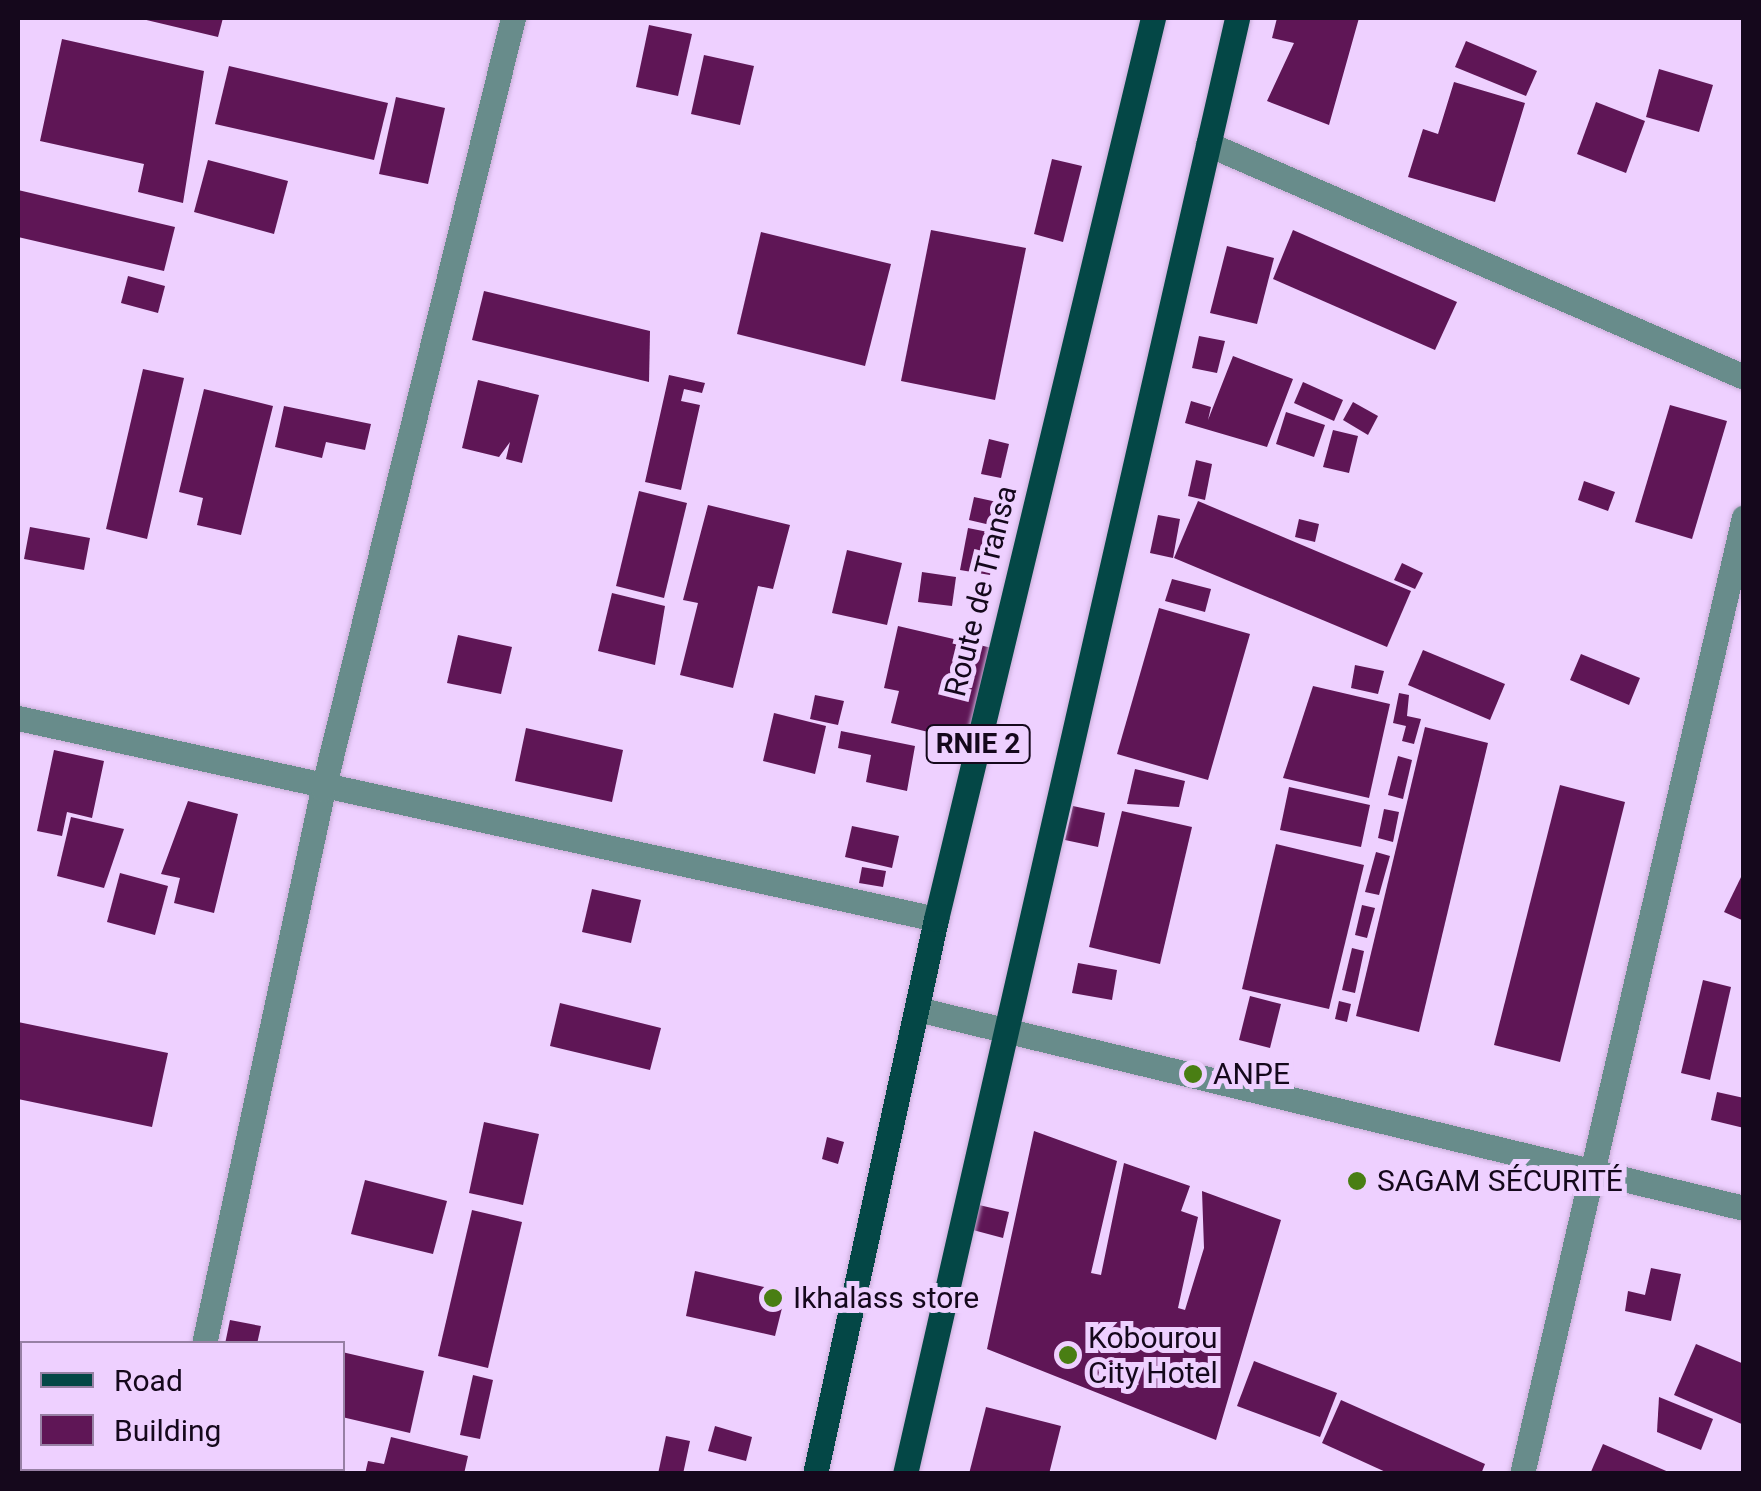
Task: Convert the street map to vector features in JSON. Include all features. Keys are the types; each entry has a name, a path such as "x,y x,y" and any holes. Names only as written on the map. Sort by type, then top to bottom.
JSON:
{"main road":[{"name":"Route de Transa","path":"815,1474 936,920 1153,18"},
{"name":"RNIE 2","path":"905,1474 1002,1035 1237,18"}],"street":[{"path":"205,1341 324,789 514,18"},
{"path":"1208,144 1744,377"},
{"path":"1522,1474 1586,1174 1744,517"},
{"path":"18,718 324,789 936,920"},
{"path":"916,1009 1002,1035 1744,1208"}],"building":[{"path":"138,18 223,18 218,37"},
{"path":"1277,18 1359,18 1329,125 1267,101 1294,43 1272,38"},
{"path":"649,25 692,34 678,96 636,87"},
{"path":"62,39 204,71 183,203 138,192 144,164 40,141"},
{"path":"1466,41 1537,71 1526,96 1455,67"},
{"path":"704,55 754,66 740,125 691,114"},
{"path":"229,66 388,103 374,160 215,124"},
{"path":"1659,69 1713,85 1699,132 1646,117"},
{"path":"1454,82 1525,103 1495,202 1408,177 1423,129 1438,134"},
{"path":"396,97 445,108 428,184 379,174"},
{"path":"1596,102 1645,121 1626,173 1577,154"},
{"path":"1052,159 1082,166 1063,242 1034,234"},
{"path":"208,160 288,181 274,234 194,212"},
{"path":"18,190 175,227 164,271 18,237"},
{"path":"931,230 1026,248 995,400 901,381"},
{"path":"1293,230 1457,302 1435,350 1273,279"},
{"path":"761,232 891,264 865,366 737,334"},
{"path":"1227,246 1274,258 1257,324 1210,313"},
{"path":"128,276 165,286 158,313 121,303"},
{"path":"484,291 650,331 649,382 472,340"},
{"path":"1199,336 1225,341 1217,373 1192,368"},
{"path":"1233,356 1293,379 1267,447 1185,423 1191,401 1211,407 1208,420"},
{"path":"143,369 184,378 147,539 106,529"},
{"path":"669,375 705,383 702,393 684,389 681,401 700,405 681,490 645,482"},
{"path":"478,380 539,395 522,463 506,459 510,442 499,457 462,448"},
{"path":"1303,382 1343,400 1334,421 1294,403"},
{"path":"204,389 273,406 241,535 197,525 203,498 179,492"},
{"path":"1353,402 1378,416 1368,435 1343,420"},
{"path":"1670,405 1727,421 1692,539 1635,522"},
{"path":"284,406 371,424 365,450 326,442 322,458 275,447"},
{"path":"1286,412 1325,425 1314,457 1276,444"},
{"path":"1333,430 1358,436 1349,473 1323,467"},
{"path":"989,439 1009,444 1001,478 981,474"},
{"path":"1196,460 1212,464 1205,500 1188,496"},
{"path":"1584,481 1615,492 1608,511 1578,500"},
{"path":"639,491 687,503 664,598 616,586"},
{"path":"974,497 997,502 999,527 969,520"},
{"path":"1198,501 1411,591 1387,647 1174,558"},
{"path":"708,505 790,525 773,589 758,586 733,688 680,675 698,603 683,600"},
{"path":"1158,515 1180,519 1173,558 1150,553"},
{"path":"1299,519 1319,524 1315,542 1295,537"},
{"path":"30,527 90,538 84,570 24,559"},
{"path":"968,528 998,534 990,575 960,570"},
{"path":"847,550 902,563 887,625 832,613"},
{"path":"1402,563 1423,573 1415,589 1394,580"},
{"path":"922,572 956,577 952,606 918,602"},
{"path":"1172,579 1211,589 1205,612 1165,601"},
{"path":"612,593 665,606 655,665 598,651"},
{"path":"1159,608 1250,634 1208,780 1117,754"},
{"path":"898,626 992,648 970,742 891,723 899,691 884,688"},
{"path":"458,635 512,647 501,694 447,683"},
{"path":"1423,650 1505,684 1490,720 1408,685"},
{"path":"1581,654 1640,678 1629,705 1570,680"},
{"path":"1355,665 1384,671 1378,694 1351,688"},
{"path":"1313,686 1390,704 1369,798 1283,778"},
{"path":"1399,693 1409,695 1407,716 1421,719 1414,744 1402,741 1406,726 1393,723"},
{"path":"815,695 844,701 838,725 810,719"},
{"path":"774,713 826,726 815,774 763,761"},
{"path":"1425,727 1488,743 1419,1032 1356,1016"},
{"path":"526,728 623,750 612,802 515,781"},
{"path":"841,731 915,746 907,791 866,782 871,755 838,748"},
{"path":"54,750 104,761 92,818 67,812 62,836 37,831"},
{"path":"1398,756 1412,760 1403,799 1388,795"},
{"path":"1135,769 1185,781 1179,807 1127,804"},
{"path":"1560,785 1625,802 1560,1062 1494,1045"},
{"path":"1289,787 1370,805 1361,847 1280,830"},
{"path":"188,801 238,814 214,913 174,903 180,878 161,874"},
{"path":"1073,806 1105,813 1098,847 1065,840"},
{"path":"1384,809 1399,812 1393,842 1378,838"},
{"path":"1122,811 1192,827 1160,964 1089,947"},
{"path":"71,817 124,829 104,888 57,876"},
{"path":"852,826 899,836 892,868 845,857"},
{"path":"1276,844 1364,865 1329,1009 1242,989"},
{"path":"1376,852 1390,856 1379,895 1365,892"},
{"path":"862,867 886,871 883,887 859,883"},
{"path":"1744,871 1744,921 1724,912"},
{"path":"120,873 168,886 155,935 107,922"},
{"path":"592,889 641,900 631,943 582,932"},
{"path":"1362,905 1375,908 1367,938 1355,935"},
{"path":"1352,948 1364,951 1355,993 1342,990"},
{"path":"1078,963 1117,970 1112,1000 1072,993"},
{"path":"1703,980 1731,987 1710,1080 1681,1073"},
{"path":"1250,996 1281,1004 1270,1048 1239,1040"},
{"path":"1339,1001 1351,1004 1347,1022 1335,1019"},
{"path":"560,1003 661,1028 650,1070 550,1046"},
{"path":"18,1022 168,1053 152,1127 18,1099"},
{"path":"1717,1092 1744,1098 1744,1128 1711,1120"},
{"path":"484,1122 539,1134 523,1205 469,1193"},
{"path":"1034,1131 1117,1161 1091,1273 1101,1275 1124,1163 1190,1186 1181,1211 1198,1217 1178,1308 1185,1310 1204,1248 1202,1191 1281,1220 1216,1440 987,1349"},
{"path":"827,1137 844,1142 838,1164 822,1159"},
{"path":"365,1180 447,1201 433,1254 351,1234"},
{"path":"979,1205 1009,1212 1003,1238 973,1230"},
{"path":"472,1210 522,1222 488,1368 438,1356"},
{"path":"1651,1268 1681,1274 1671,1321 1625,1311 1628,1291 1645,1295"},
{"path":"695,1271 786,1292 775,1336 686,1316"},
{"path":"230,1320 261,1326 258,1341 226,1341"},
{"path":"1696,1344 1744,1364 1744,1425 1674,1395"},
{"path":"345,1353 424,1371 410,1433 345,1418"},
{"path":"1254,1361 1337,1393 1320,1437 1237,1406"},
{"path":"473,1375 493,1380 480,1439 460,1435"},
{"path":"1659,1397 1713,1419 1701,1450 1657,1432"},
{"path":"1341,1400 1485,1464 1481,1474 1390,1474 1322,1443"},
{"path":"986,1407 1061,1426 1049,1474 969,1474"},
{"path":"715,1426 752,1437 746,1461 708,1451"},
{"path":"666,1436 690,1441 683,1474 658,1474"},
{"path":"391,1437 468,1456 464,1474 365,1474 368,1461 384,1464"},
{"path":"1603,1444 1671,1473 1671,1474 1590,1474"},
{"path":"18,1447 20,1471 125,1474 18,1474"}],"place":[{"name":"ANPE","path":"1193,1074"},
{"name":"SAGAM SÉCURITÉ","path":"1357,1181"},
{"name":"Ikhalass store","path":"773,1298"},
{"name":"Kobourou City Hotel","path":"1068,1355"}]}
